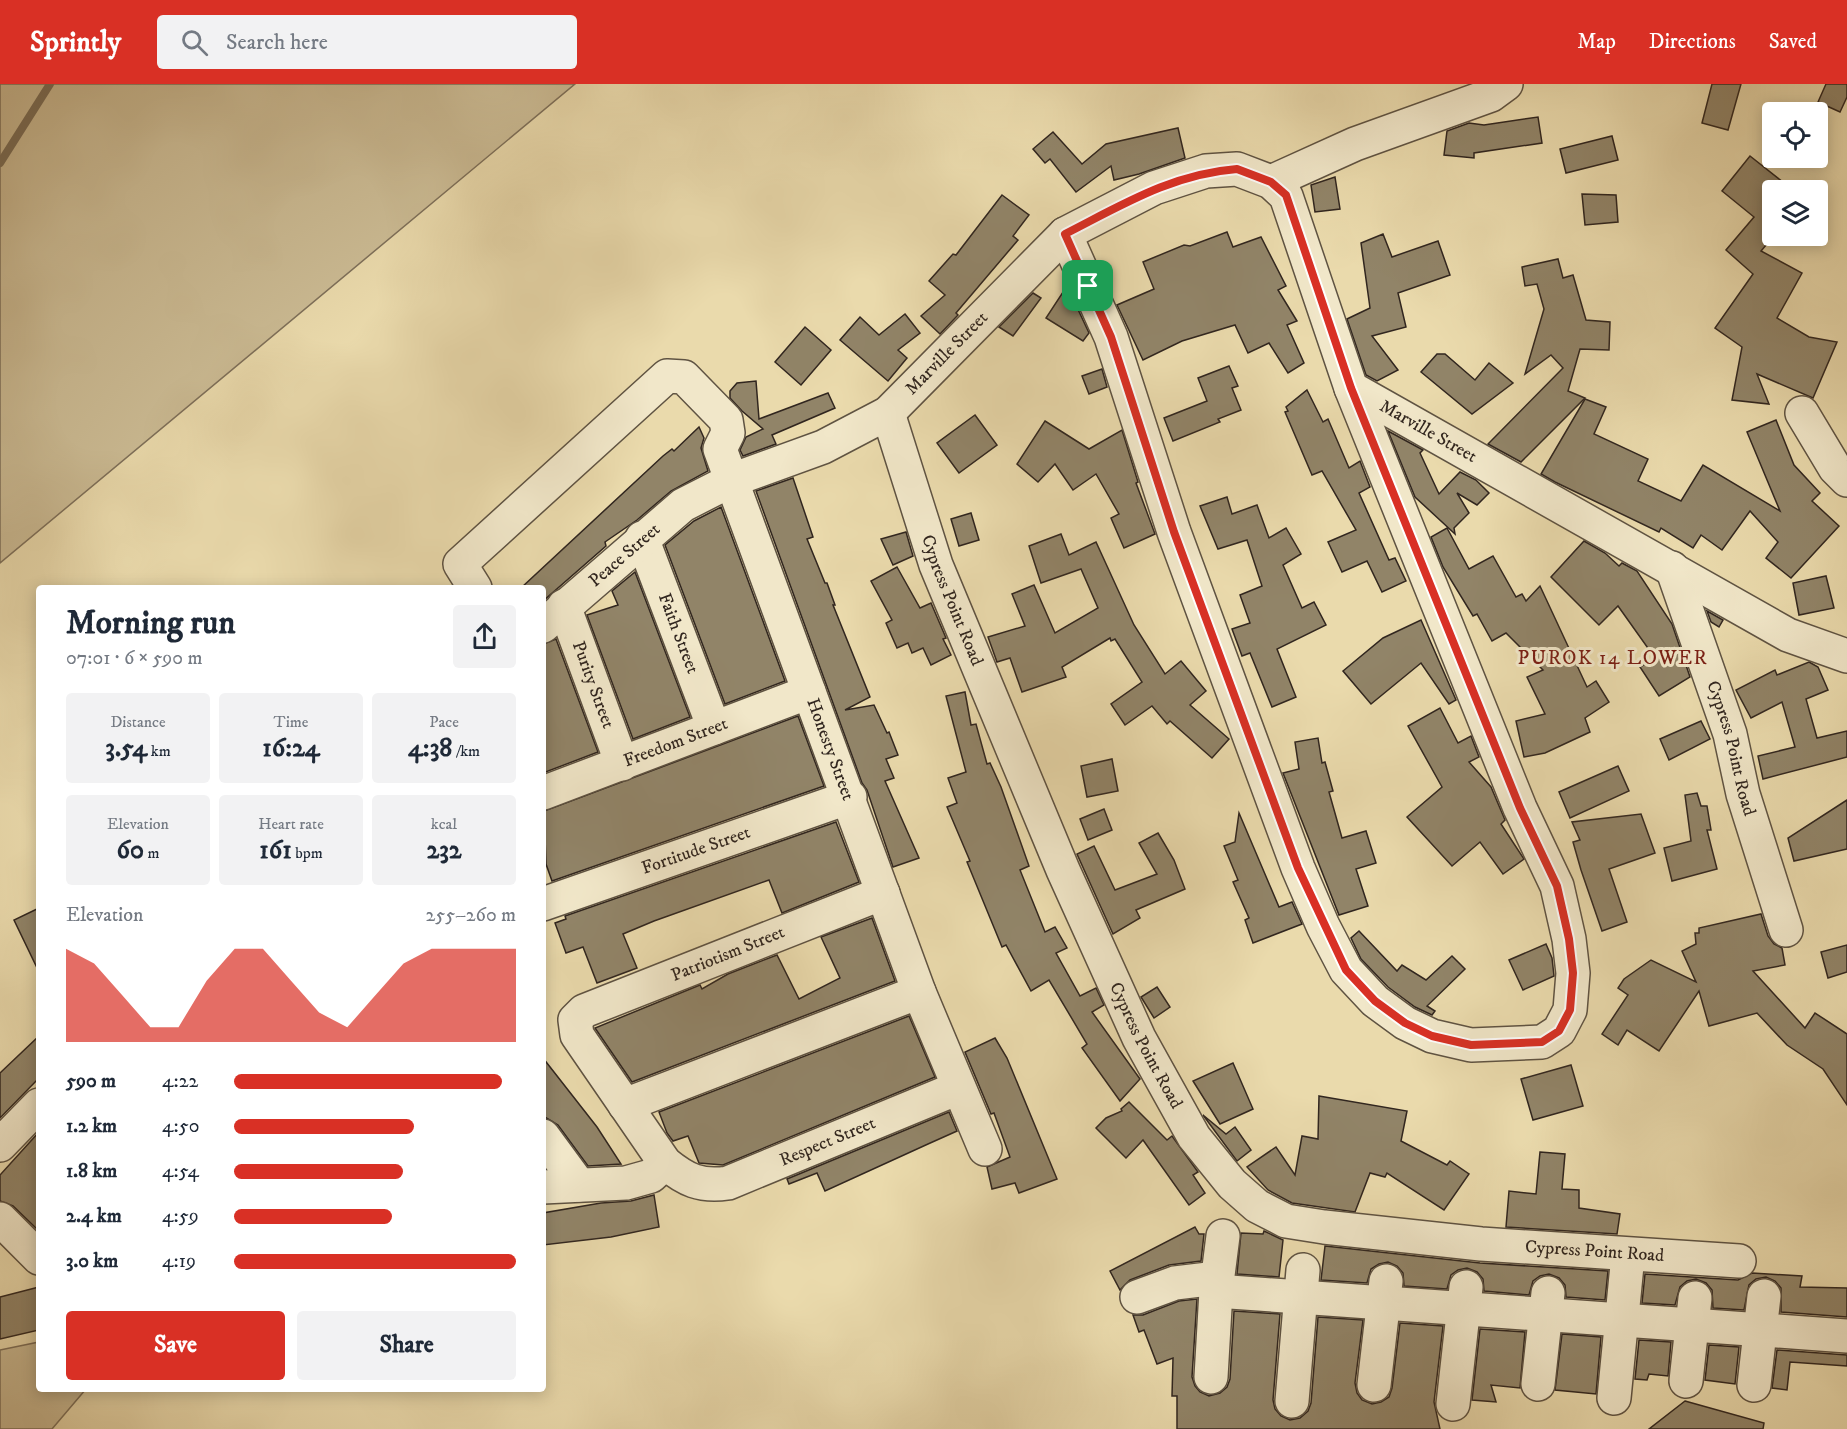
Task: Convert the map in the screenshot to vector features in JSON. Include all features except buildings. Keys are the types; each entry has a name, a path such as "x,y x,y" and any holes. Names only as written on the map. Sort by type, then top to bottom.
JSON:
{"street":[{"path":"1065,234 1111,337 1174,532 1298,868 1346,970 1375,1001 1405,1023 1432,1036 1471,1045 1542,1042 1559,1031 1570,1010 1573,973 1569,939 1557,886 1520,808 1351,388 1286,195 1271,182 1355,144 1491,95 1506,84"},
{"name":"Marville Street","path":"721,485 823,447 888,413 1065,234 1154,188 1206,171 1237,169 1271,182"},
{"name":"Honesty Street","path":"473,585 460,564 667,376 684,377 726,420 728,433 720,449 721,485 809,692 850,797 919,992 985,1149"},
{"name":"Marville Street","path":"1351,388 1788,635 1847,656"},
{"name":"Cypress Point Road","path":"888,413 936,565 1063,870 1139,1038 1194,1137 1232,1184 1257,1206 1287,1221 1315,1226 1404,1237 1628,1255 1739,1261"},
{"path":"1802,413 1835,468 1847,480"},
{"name":"Peace Street","path":"553,616 683,505 721,485"},
{"name":"Faith Street","path":"642,538 714,728"},
{"name":"Cypress Point Road","path":"1672,568 1730,734 1743,794 1786,930"},
{"name":"Purity Street","path":"553,616 622,764"},
{"name":"Freedom Street","path":"546,792 809,692"},
{"name":"Fortitude Street","path":"546,903 850,797"},
{"name":"Patriotism Street","path":"625,1105 577,1035 575,1020 584,1011 883,893"},
{"path":"546,1187 579,1185 647,1174 625,1105 919,992"},
{"name":"Respect Street","path":"647,1174 683,1178 710,1186 728,1183 958,1088"},
{"path":"0,1145 36,1109"},
{"path":"546,1140 579,1185"},
{"path":"0,1219 36,1255"},
{"path":"1211,1377 1216,1284 1223,1236"},
{"path":"1614,1398 1628,1255"},
{"path":"1137,1297 1174,1283 1301,1283 1547,1303 1622,1320 1694,1311 1760,1330 1847,1336"},
{"path":"1292,1401 1301,1283"},
{"path":"1374,1385 1385,1290"},
{"path":"1754,1385 1764,1296"},
{"path":"1453,1404 1466,1297"},
{"path":"1538,1384 1547,1303"},
{"path":"1686,1381 1694,1311"}],"shaded area":[{"path":"0,84 575,84 0,563"},
{"path":"36,1343 36,1392 83,1392 52,1429 0,1429 0,1350"}],"waterway":[{"path":"0,163 50,84"}],"district":[{"name":"PUROK 14 LOWER","path":"1613,658"}],"route":[{"path":"1237,169 1271,182 1286,195 1351,388 1520,808 1557,886 1569,939 1573,973 1570,1010 1559,1031 1542,1042 1471,1045 1432,1036 1405,1023 1375,1001 1346,970 1323,926 1298,868 1174,532 1111,337 1088,286 1065,234 1154,188 1206,171 1237,169"}]}
